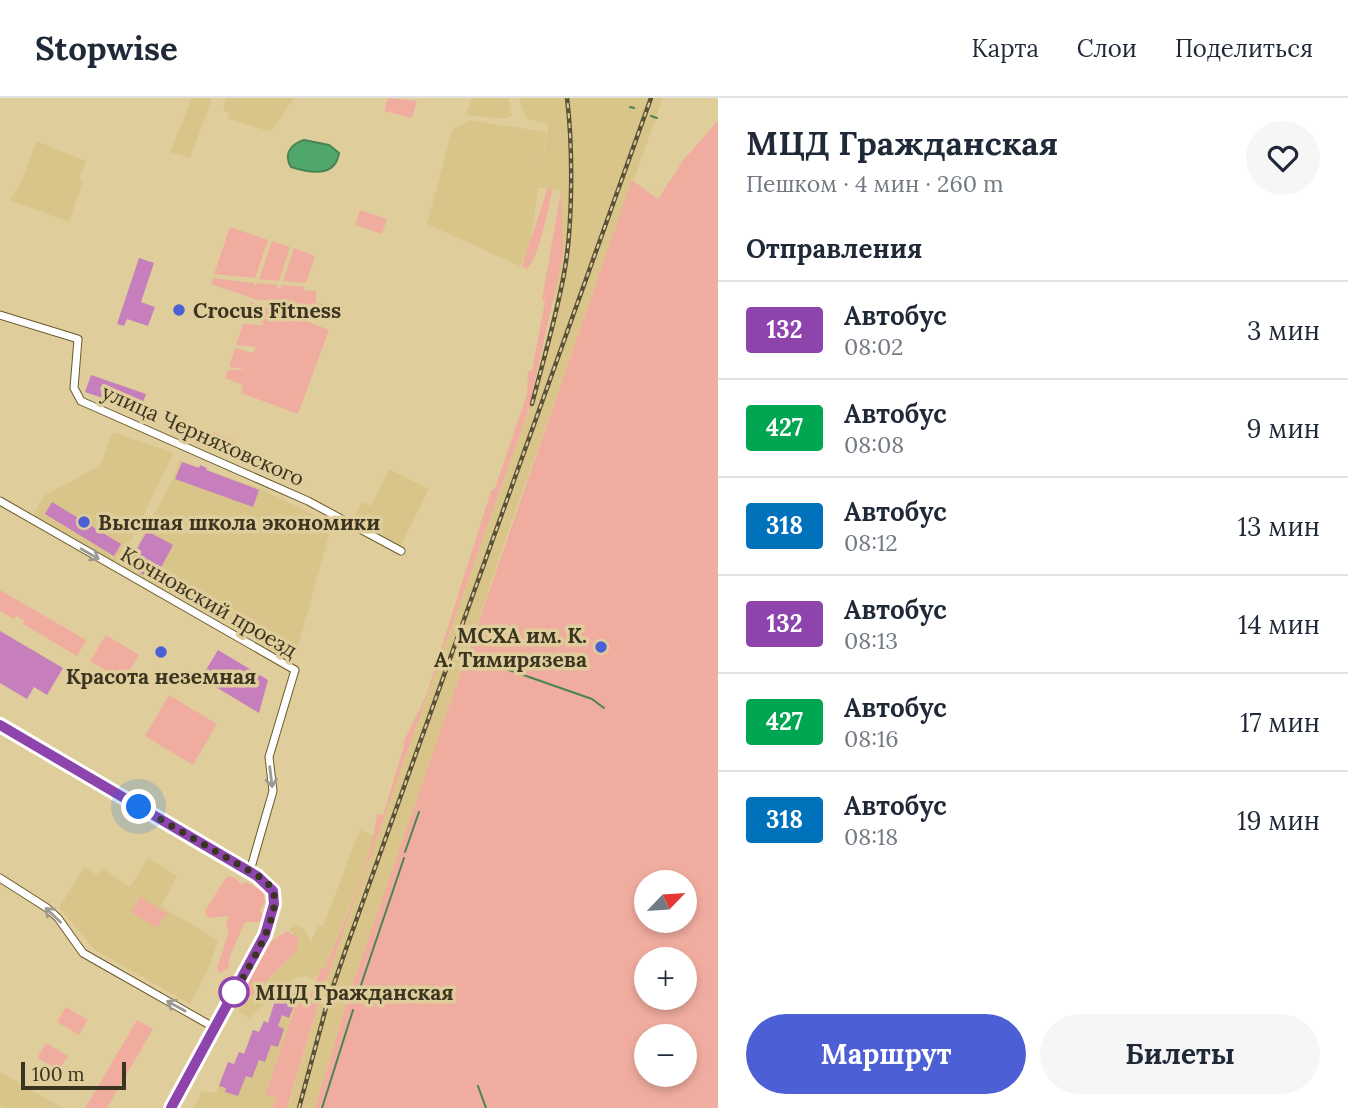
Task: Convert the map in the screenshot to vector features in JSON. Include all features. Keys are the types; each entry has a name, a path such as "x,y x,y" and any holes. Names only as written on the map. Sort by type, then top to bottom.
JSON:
{"street":[{"name":"улица Черняховского","path":"0,315 78,339 74,388 81,401 308,501 401,551"},
{"name":"Кочновский проезд","path":"0,501 295,670 269,757 273,781 250,871"},
{"path":"0,725 250,871 270,887 275,897 265,935 171,1108"},
{"path":"0,878 47,908 83,953 215,1028"}],"shaded area":[{"path":"192,98 212,98 190,158 170,152"},
{"path":"226,98 294,98 271,132 227,118 229,113 223,110"},
{"path":"388,98 417,101 412,118 384,111"},
{"path":"472,98 508,98 512,116 507,119 466,115"},
{"path":"519,98 663,98 509,529 349,995 315,1108 288,1108 320,998 529,408 554,308 561,190 538,188 530,245 520,266 427,224 452,130 469,120 546,132 541,179 548,124 526,119"},
{"name":"МСХА им. К. А. Тимирязева","path":"718,121 718,1108 315,1108 349,995 632,180 658,199 684,159"},
{"path":"304,140 329,145 339,153 337,161 332,167 321,172 291,167 288,154 295,144"},
{"path":"36,141 86,161 79,179 83,181 69,222 10,200 20,186"},
{"path":"548,187 552,190 543,232 536,254 527,269 522,266"},
{"path":"561,190 563,256 529,408 320,998 287,1108 273,1108 276,1097 265,1095 299,997 310,996 321,968 325,969 356,893 369,854 377,814 383,815 403,743 426,696 491,491 495,488 527,394 528,371 532,371 545,301 542,300"},
{"path":"360,210 387,219 382,234 355,225"},
{"path":"230,227 268,240 255,278 214,274"},
{"path":"272,241 290,247 279,281 259,279"},
{"path":"294,248 315,256 306,283 283,281"},
{"path":"213,278 254,283 254,286 258,283 278,285 277,288 282,285 304,287 304,290 316,291 316,303 327,304 322,320 313,317 313,313 275,304 276,300 258,300 211,284"},
{"path":"251,302 269,309 268,313 294,317 297,321 298,318 329,330 298,414 241,393 243,385 225,378 228,370 248,370 229,367 235,348 253,353 256,347 236,345 243,324 265,323 244,320"},
{"path":"113,432 174,453 119,565 32,516 45,495 100,466"},
{"path":"213,432 235,441 228,458 225,457 228,448 219,445 215,452 193,443 196,434 210,438"},
{"path":"179,460 259,488 332,524 294,661 125,568 173,479"},
{"path":"389,469 429,489 401,545 353,520 362,502 371,506"},
{"path":"0,590 86,640 77,656 23,624 24,620 16,616 14,619 0,611"},
{"path":"106,635 139,655 123,681 90,661"},
{"path":"169,695 217,724 193,765 145,736"},
{"path":"360,830 374,836 361,878 325,969 321,968 315,980 304,976 295,978 249,1018 238,1011 294,954 293,932 289,932 293,924 304,929 311,942 318,925 323,926"},
{"path":"148,858 177,876 161,906 218,941 207,972 190,1004 95,950 59,908 84,867 97,875 102,868 130,887"},
{"path":"229,876 241,884 246,882 263,891 265,902 260,910 265,917 259,922 245,922 230,956 228,969 219,973 217,968 229,931 226,925 229,916 208,918 205,911"},
{"path":"140,897 167,913 157,928 131,912"},
{"path":"287,931 298,938 297,951 242,1005 238,1003 270,942"},
{"path":"291,990 299,997 265,1094 276,1097 273,1108 193,1108 202,1091 216,1093 228,1062 234,1064 239,1052 245,1053 253,1030 259,1032 264,1021 268,1022 274,1004"},
{"path":"66,1007 88,1020 79,1035 57,1022"},
{"path":"137,1020 153,1029 107,1108 85,1108"},
{"path":"46,1043 68,1056 59,1070 37,1058"},
{"path":"0,1072 62,1108 5,1108 0,1105"}],"building":[{"path":"139,258 154,263 141,302 155,307 148,326 127,319 124,326 117,324"},
{"path":"91,375 146,394 140,411 85,392"},
{"path":"182,462 199,468 200,465 207,468 206,470 259,490 253,507 175,479"},
{"path":"52,502 121,544 114,556 45,514"},
{"path":"147,531 173,545 154,581 128,566"},
{"path":"0,631 63,668 47,695 34,687 27,699 0,683"},
{"path":"218,650 268,680 259,713 201,678"},
{"path":"291,990 297,997 289,1018 282,1015 278,1026 284,1029 278,1047 271,1045 265,1062 259,1060 252,1078 246,1076 238,1096 225,1092 226,1088 219,1086 228,1062 234,1064 239,1052 244,1054 253,1030 259,1032 264,1021 268,1023 274,1004"}],"waterway":[{"path":"630,107 634,108"},
{"path":"651,116 657,118"},
{"path":"489,663 592,699 604,708"},
{"path":"405,852 419,812"},
{"path":"361,985 404,858"},
{"path":"322,1108 353,1010"},
{"path":"478,1086 486,1108"}],"railway":[{"path":"532,404 557,307 567,255 571,186 567,98"},
{"path":"299,1108 327,1004 347,946 651,98"}],"bus line":[{"name":"132","path":"0,725 257,876 273,891 274,904 265,935 171,1108"}],"place":[{"name":"Crocus Fitness","path":"179,310"},
{"name":"Высшая школа экономики","path":"84,522"},
{"name":"МСХА им. К. А. Тимирязева","path":"601,647"},
{"name":"Красота неземная","path":"161,652"},
{"name":"МЦД Гражданская","path":"234,992"}],"route":[{"path":"139,807 260,877 273,891 274,904 265,935 234,992"}]}
